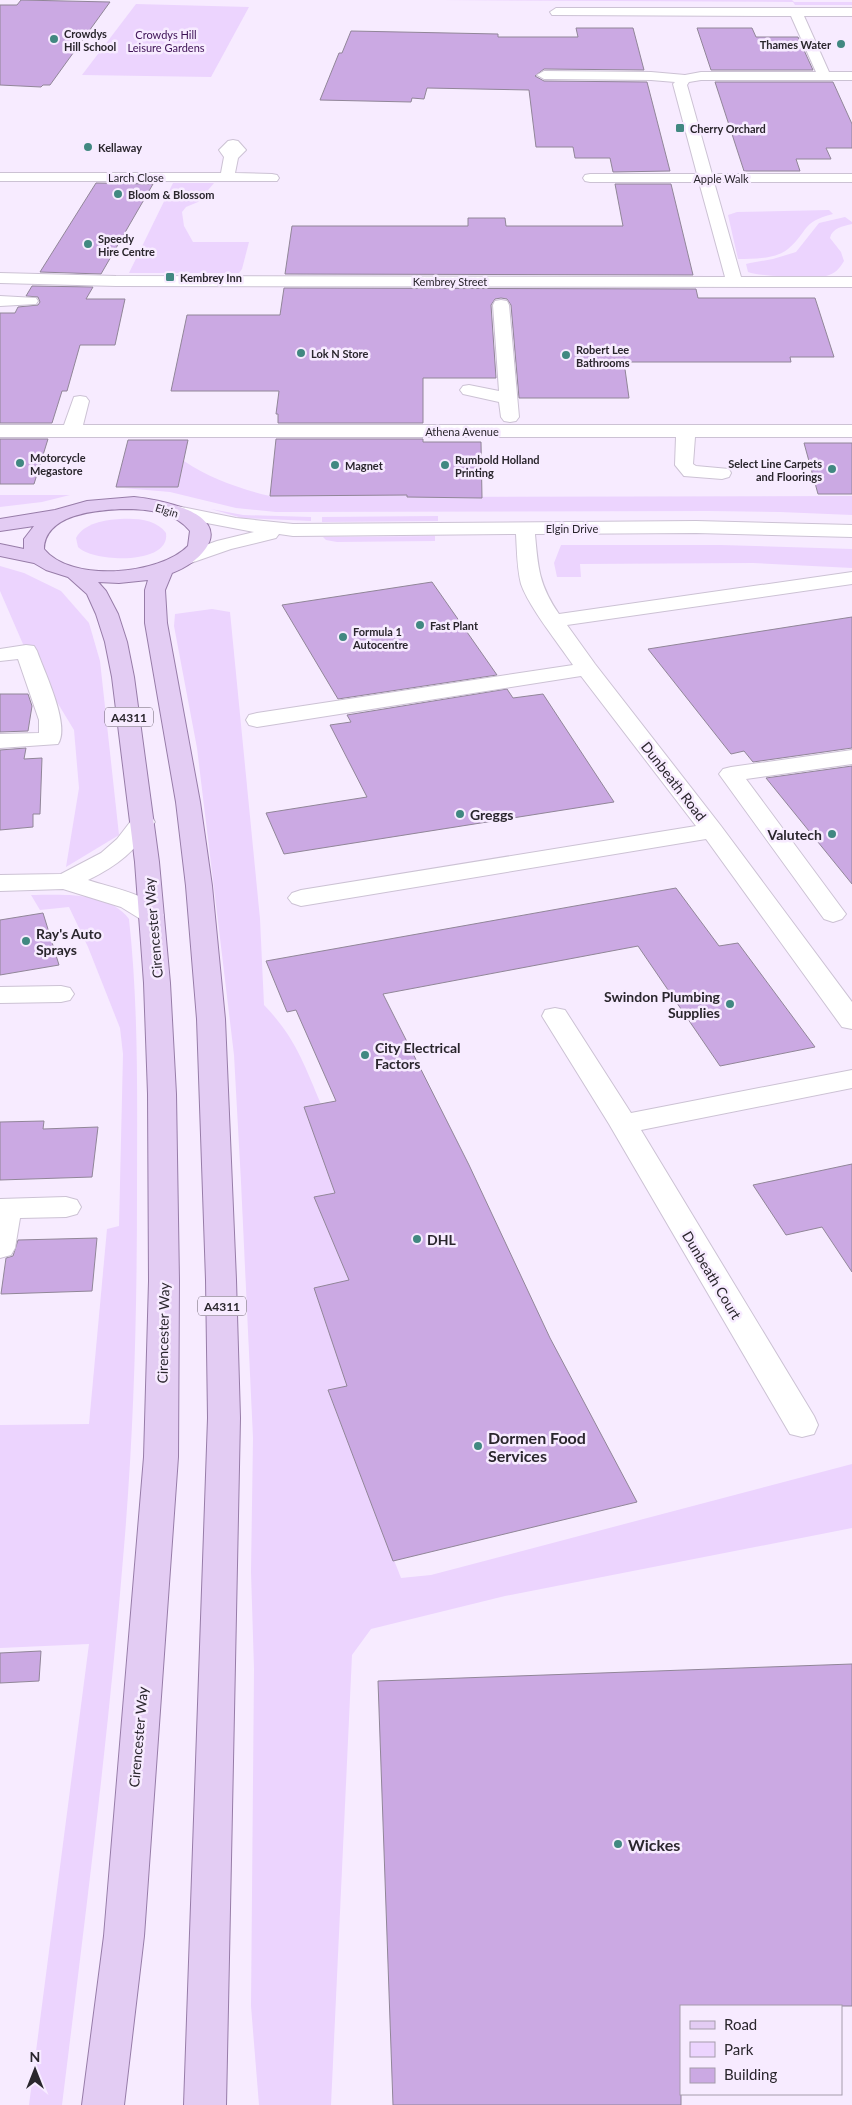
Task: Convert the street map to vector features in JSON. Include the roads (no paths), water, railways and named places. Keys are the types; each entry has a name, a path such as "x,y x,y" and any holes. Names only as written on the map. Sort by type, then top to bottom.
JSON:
{"main road":[{"name":"Elgin","path":"41,558 34,547 36,536 48,523 61,516 86,507 122,503 149,504 177,512 194,522 201,534 196,548 175,564"},
{"name":"A4311","path":"0,525 61,516"},
{"name":"A4311","path":"0,550 41,558 57,568 76,574 101,577 120,577 175,564"},
{"name":"A4311","path":"175,564 158,578 155,590 156,623 188,802 199,886 211,1019 221,1271 224,1427 205,2105"},
{"name":"Cirencester Way","path":"76,574 96,591 107,614 116,642 123,677 143,822 158,984 162,1094 164,1282 160,1457 124,1936 103,2105"}],"street":[{"path":"556,12 852,12"},
{"path":"796,12 824,76"},
{"path":"730,24 852,24"},
{"path":"544,75 651,76 685,79 717,76 852,76"},
{"path":"685,79 680,84 680,88 734,282"},
{"path":"227,178 231,157"},
{"name":"Larch Close","path":"0,177 128,172 227,178 272,178"},
{"name":"Apple Walk","path":"590,178 852,178"},
{"name":"Kembrey Street","path":"0,270 49,280"},
{"name":"Kembrey Street","path":"0,278 162,289 852,282"},
{"path":"0,301 30,301"},
{"path":"501,304 512,431"},
{"path":"469,390 508,399"},
{"path":"72,431 80,401"},
{"name":"Athena Avenue","path":"0,431 852,431"},
{"path":"686,431 684,465 691,472 722,473"},
{"name":"Elgin Drive","path":"177,512 236,524 292,530 696,527 852,531"},
{"name":"Dunbeath Road","path":"525,528 519,566 553,621 587,669 712,831 852,1021"},
{"name":"Elgin Drive","path":"175,564 239,540 292,530"},
{"path":"553,621 852,578"},
{"path":"0,655 26,651 50,720 50,740 0,741"},
{"path":"257,720 587,669"},
{"path":"833,914 731,774 852,757"},
{"path":"65,881 112,859 131,840 143,822"},
{"path":"301,898 712,831"},
{"path":"0,883 65,881 130,902 151,915"},
{"path":"0,995 61,994"},
{"name":"Dunbeath Court","path":"555,1016 623,1124 802,1425"},
{"path":"623,1124 852,1079"},
{"path":"0,1248 3,1209 66,1207"}],"place":[{"name":"Crowdys Hill School","path":"54,39"},
{"name":"Thames Water","path":"841,44"},
{"name":"Cherry Orchard","path":"680,128"},
{"name":"Kellaway","path":"88,147"},
{"name":"Bloom & Blossom","path":"118,194"},
{"name":"Speedy Hire Centre","path":"88,244"},
{"name":"Kembrey Inn","path":"170,277"},
{"name":"Lok N Store","path":"301,353"},
{"name":"Robert Lee Bathrooms","path":"566,355"},
{"name":"Motorcycle Megastore","path":"20,463"},
{"name":"Magnet","path":"335,465"},
{"name":"Rumbold Holland Printing","path":"445,465"},
{"name":"Select Line Carpets and Floorings","path":"832,469"},
{"name":"Fast Plant","path":"420,625"},
{"name":"Formula 1 Autocentre","path":"343,637"},
{"name":"Greggs","path":"460,814"},
{"name":"Valutech","path":"832,834"},
{"name":"Ray's Auto Sprays","path":"26,941"},
{"name":"Swindon Plumbing Supplies","path":"730,1004"},
{"name":"City Electrical Factors","path":"365,1055"},
{"name":"DHL","path":"417,1239"},
{"name":"Dormen Food Services","path":"478,1446"},
{"name":"Wickes","path":"618,1844"}],"park label":[{"name":"Crowdys Hill Leisure Gardens","path":"166,40"}]}
